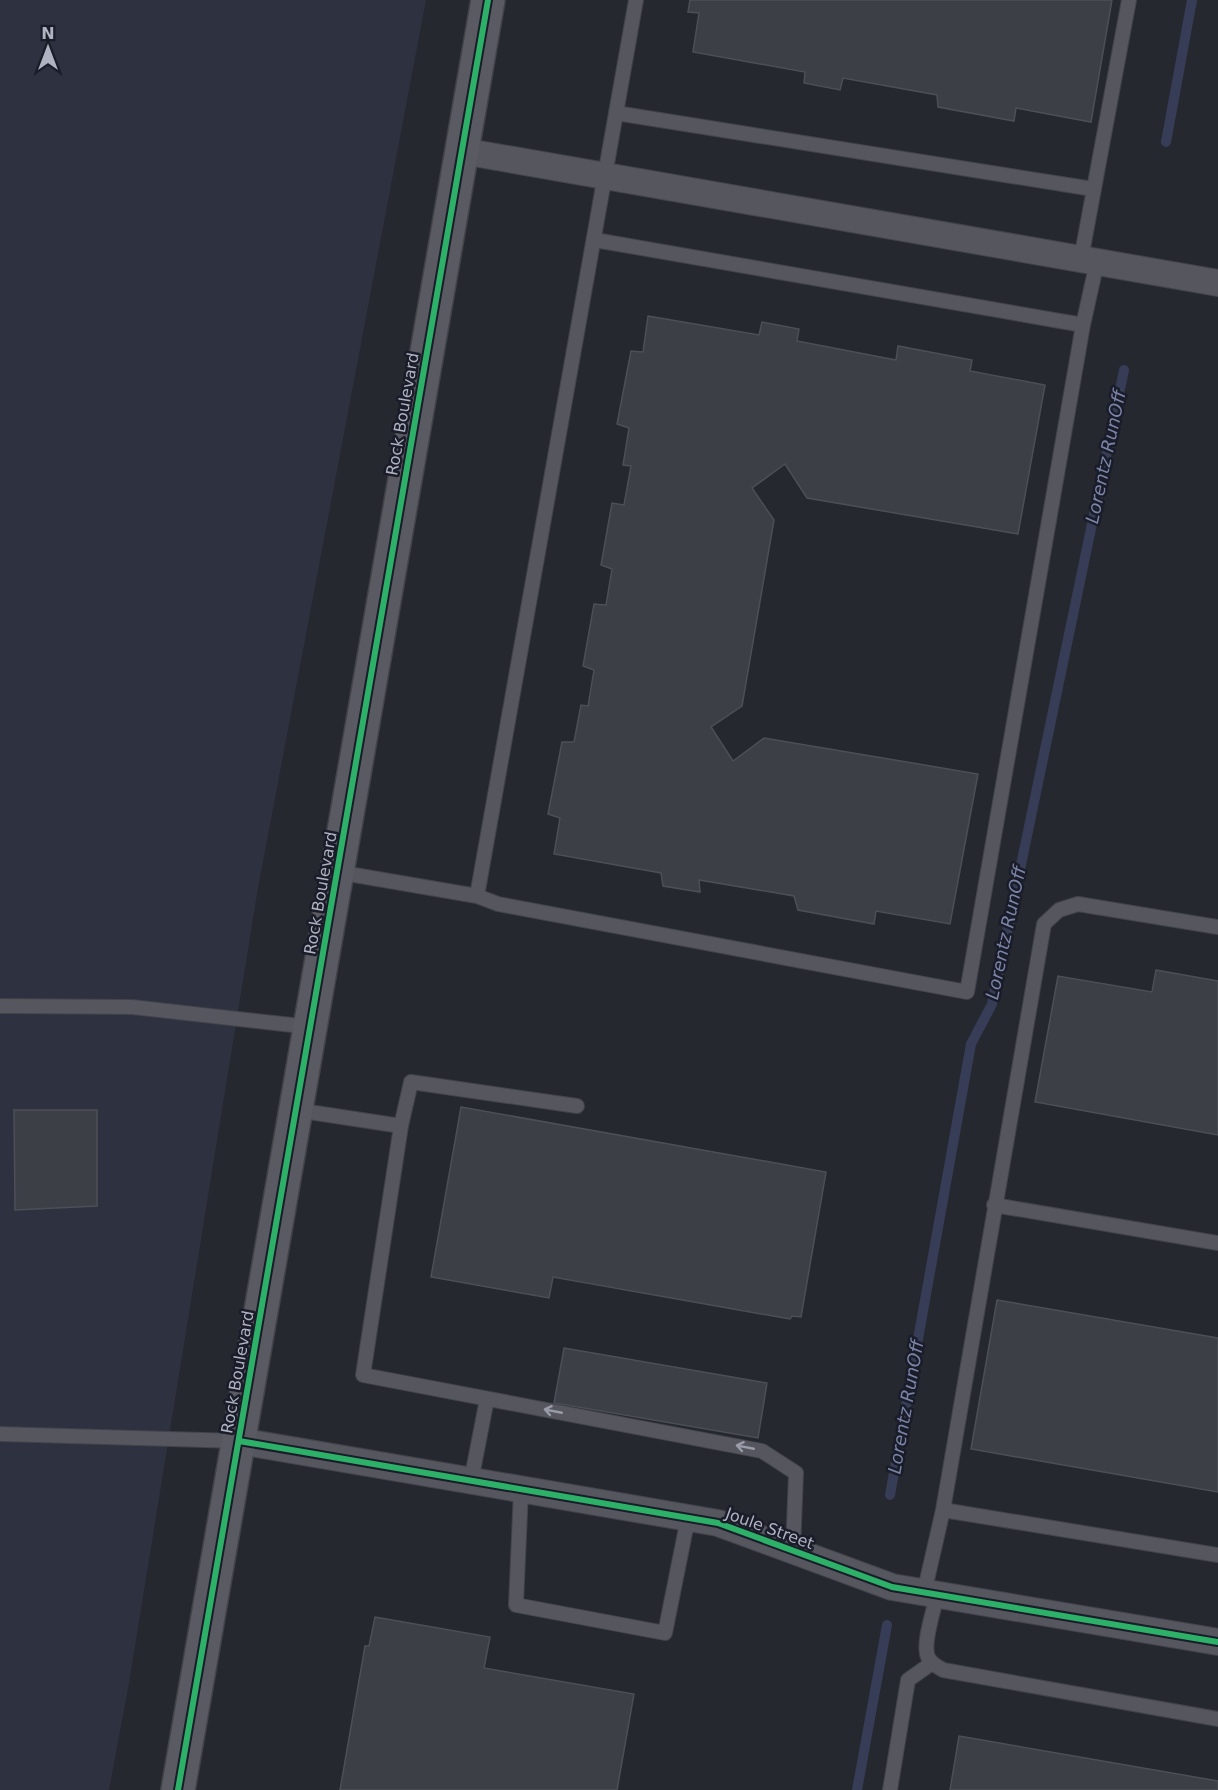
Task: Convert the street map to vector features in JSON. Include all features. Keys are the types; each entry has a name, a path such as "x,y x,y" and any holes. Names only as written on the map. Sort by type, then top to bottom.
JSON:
{"main road":[{"name":"Rock Boulevard","path":"178,1790 488,0"}],"street":[{"path":"462,151 1218,283"},
{"name":"Joule Street","path":"239,1441 718,1523 892,1587 1218,1642"}],"lane":[{"path":"477,896 636,0"},
{"path":"337,872 477,896 498,904 967,993 1083,325 1093,189 1129,0"},
{"path":"616,113 1093,189"},
{"path":"595,240 1083,325"},
{"path":"1218,927 1078,904 1059,910 1044,924 943,1510 930,1594 926,1645 927,1656 932,1664 943,1670 1218,1719"},
{"path":"0,1006 132,1007 310,1028"},
{"path":"577,1106 411,1082 401,1126 363,1375 762,1451 796,1473 793,1551"},
{"path":"296,1110 401,1126"},
{"path":"994,1205 1218,1244"},
{"path":"471,1481 487,1398"},
{"path":"0,1434 239,1441"},
{"path":"521,1490 516,1605 665,1633 688,1518"},
{"path":"943,1510 1218,1555"},
{"path":"890,1790 908,1680 932,1664"}],"shaded area":[{"path":"0,0 426,0 258,888 129,1683 109,1790 0,1790"}],"building":[{"path":"690,0 1112,0 1091,122 1016,108 1014,121 938,107 937,95 843,78 840,90 804,83 805,72 693,52 699,13 688,12"},
{"path":"648,316 759,335 762,322 799,329 797,341 896,360 898,346 972,360 970,371 1045,385 1018,534 807,498 785,464 752,488 774,520 742,706 711,727 733,761 764,738 978,774 950,924 876,911 874,924 798,910 794,896 699,880 700,892 663,886 661,873 554,854 560,818 548,814 562,742 574,742 581,705 588,706 594,670 583,666 594,604 606,605 612,569 601,565 612,503 624,505 631,466 623,465 629,428 617,424 631,351 643,352"},
{"path":"1156,970 1218,981 1218,1135 1035,1102 1058,976 1152,992"},
{"path":"461,1107 826,1172 801,1317 792,1316 790,1319 553,1277 549,1298 431,1277"},
{"path":"14,1110 97,1110 97,1206 15,1210"},
{"path":"997,1300 1218,1338 1218,1492 971,1449"},
{"path":"564,1348 767,1383 758,1438 554,1403"},
{"path":"375,1617 490,1637 484,1668 634,1694 617,1790 340,1790 365,1646 369,1646"},
{"path":"959,1736 1218,1781 1218,1790 950,1790"}],"waterway":[{"name":"Lorentz RunOff","path":"1166,142 1192,0"},
{"name":"Lorentz RunOff","path":"890,1495 971,1044 992,1004 1124,370"},
{"name":"Lorentz RunOff","path":"857,1790 887,1625"}],"cycle path":[{"path":"178,1790 488,0"},
{"path":"239,1441 718,1523 892,1587 1218,1642"}]}
